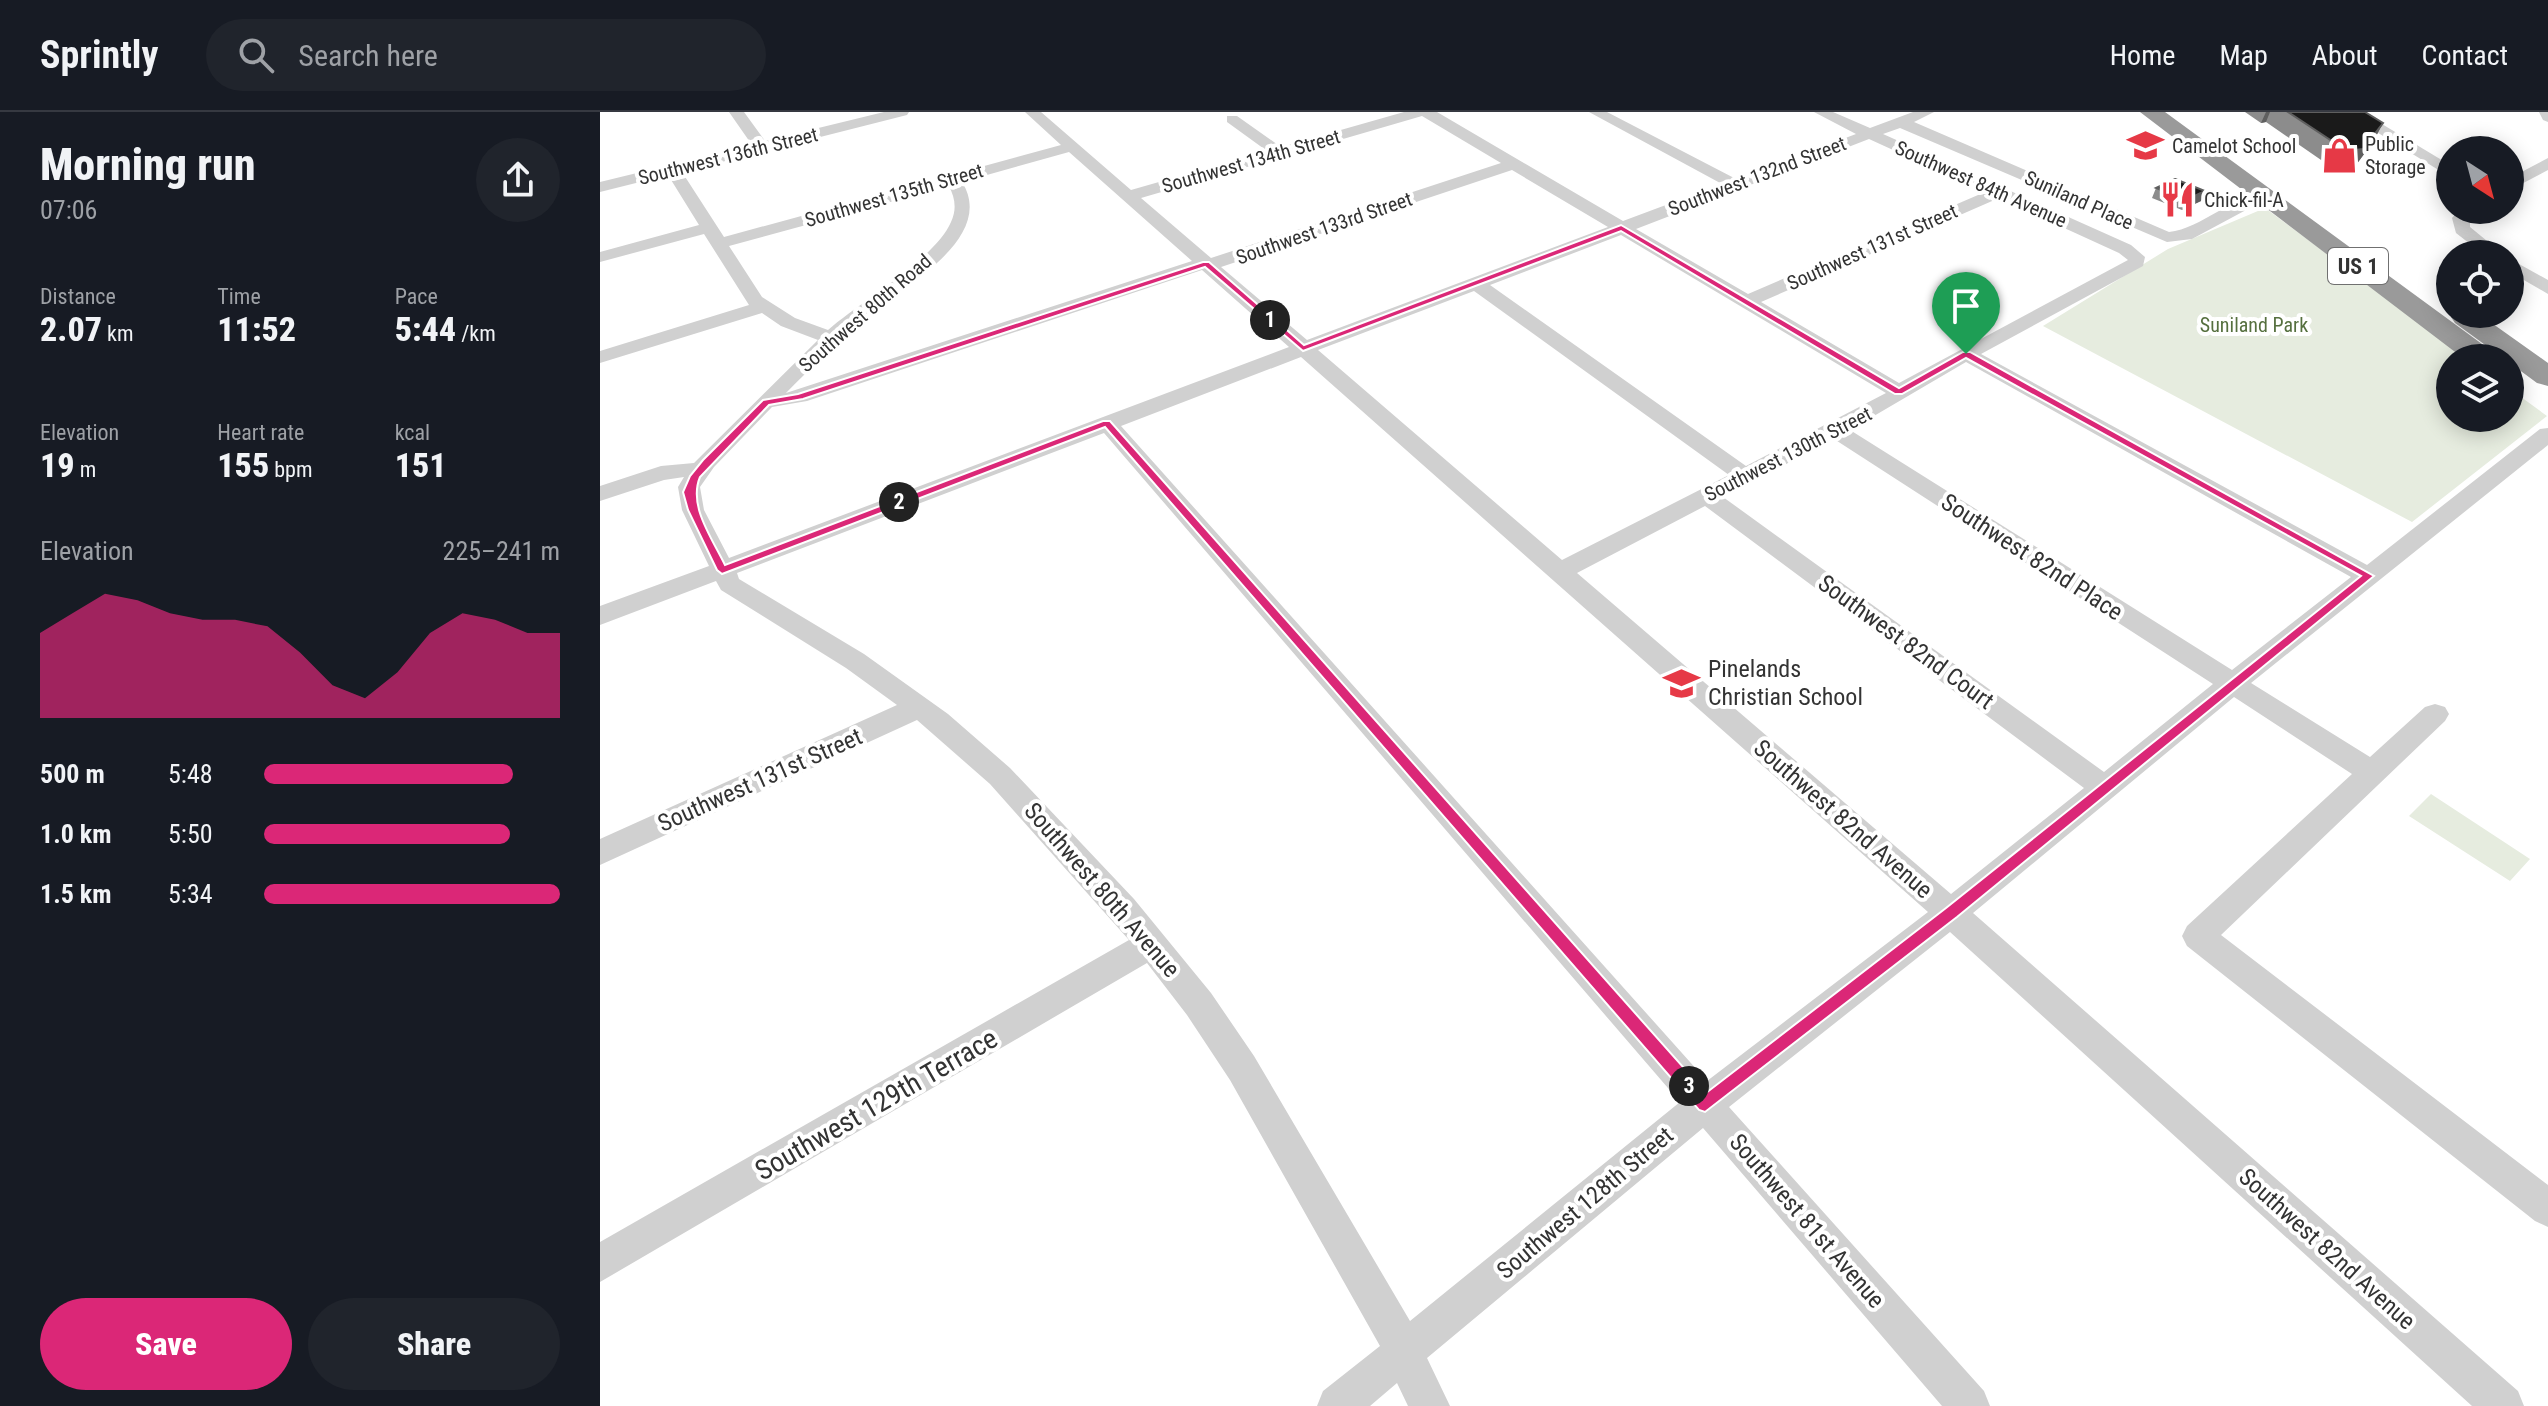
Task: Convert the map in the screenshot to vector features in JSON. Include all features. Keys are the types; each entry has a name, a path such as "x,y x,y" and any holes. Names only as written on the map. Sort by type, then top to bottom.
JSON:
{"highway":[{"name":"US 1","path":"2151,112 2463,344"},
{"name":"US 1","path":"2178,112 2436,296"},
{"path":"2269,200 2298,196"},
{"path":"2480,328 2548,377"},
{"path":"2524,389 2548,407"}],"street":[{"path":"736,112 761,147"},
{"name":"Southwest 136th Street","path":"600,187 902,112"},
{"name":"Southwest 82nd Avenue","path":"1032,112 1951,913 2503,1406"},
{"name":"Southwest 134th Street","path":"1128,196 1420,112"},
{"path":"1426,112 1899,392"},
{"path":"1596,112 1736,185"},
{"name":"Southwest 84th Avenue","path":"1821,112 2125,249 2138,260"},
{"name":"Southwest 132nd Street","path":"600,616 1927,112"},
{"path":"2351,112 2436,164"},
{"path":"1232,119 1278,152"},
{"name":"Suniland Place","path":"1900,122 2171,237 2186,235 2241,206 2269,200"},
{"name":"Southwest 135th Street","path":"600,257 713,236 1071,147"},
{"path":"2524,177 2548,163"},
{"name":"Southwest 133rd Street","path":"766,402 800,397 1206,264 1228,260 1514,164"},
{"path":"672,169 750,293 763,307 799,328 832,338"},
{"name":"Southwest 80th Road","path":"701,469 832,338 929,258 955,231 964,206 960,191 952,179"},
{"name":"Southwest 131st Street","path":"1746,302 1999,192"},
{"name":"Southwest 130th Street","path":"1559,572 1879,407 1899,392 2134,265 2138,260"},
{"path":"2524,273 2548,288"},
{"path":"1475,283 1745,476"},
{"path":"600,357 763,307"},
{"path":"1966,354 2369,576"},
{"name":"Southwest 81st Avenue","path":"1107,423 1969,1406"},
{"name":"Southwest 82nd Place","path":"1833,429 2371,772"},
{"name":"Southwest 128th Street","path":"1338,1406 1705,1104 1951,913 2232,684 2548,434"},
{"path":"600,494 661,473 701,469"},
{"name":"Southwest 80th Avenue","path":"701,469 689,487 690,499 730,584 797,623 919,707 971,749 1100,881 1199,1004 1242,1068 1388,1319 1429,1406"},
{"name":"Southwest 82nd Court","path":"1707,496 2105,788"},
{"name":"Southwest 131st Street","path":"600,853 919,707"},
{"path":"2435,714 2198,936 2548,1208"},
{"name":"Southwest 129th Terrace","path":"600,1263 1151,944"}],"green space":[{"name":"Suniland Park","path":"2265,208 2449,344 2436,344 2436,432 2524,432 2524,399 2547,416 2412,522 2043,326 2168,249"},
{"path":"2431,794 2530,859 2510,881 2409,816"}],"building":[{"path":"2288,112 2365,112 2383,123 2363,149 2347,151"},
{"path":"2175,179 2205,191 2186,200 2156,188"}],"place":[{"name":"Camelot School","path":"2146,146"},
{"name":"Public Storage","path":"2339,155"},
{"name":"Chick-fil-A","path":"2178,200"},
{"name":"Pinelands Christian School","path":"1682,683"}],"route":[{"path":"1621,228 1899,392 1966,354 2369,576 1951,913 1705,1104 1107,423 722,570 693,510 688,492 706,462 766,402 800,397 1189,267 1206,264 1303,349 1621,228"}]}
